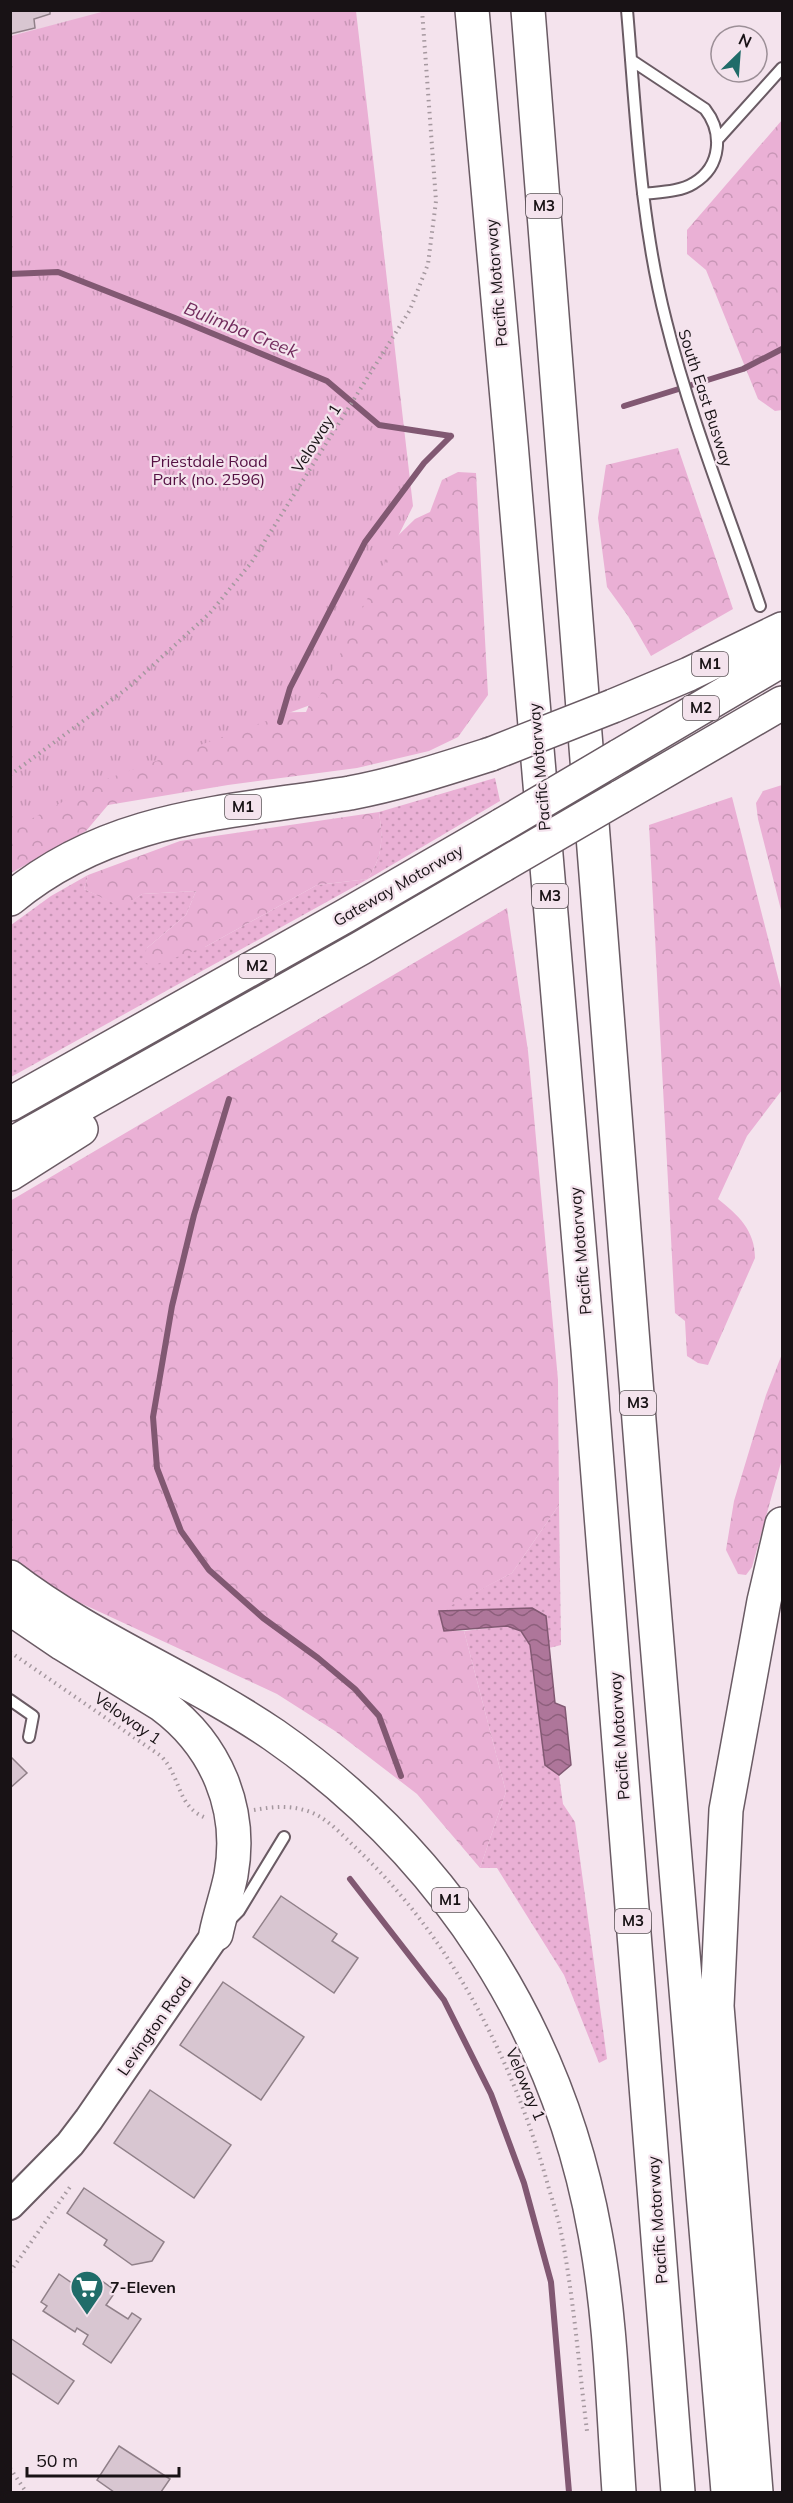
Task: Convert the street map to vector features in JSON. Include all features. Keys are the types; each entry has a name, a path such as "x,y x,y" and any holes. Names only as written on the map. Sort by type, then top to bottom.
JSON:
{"highway":[{"name":"Pacific Motorway","path":"472,10 586,1325 678,2493"},
{"name":"M3","path":"528,10 647,1512 728,2493"},
{"name":"M1","path":"10,899 56,868 143,828 200,814 351,792 408,781 491,754 689,674 771,617"},
{"name":"Gateway Motorway","path":"10,1104 345,916 783,660"},
{"name":"M2","path":"10,1145 361,948 783,703"},
{"path":"740,727 783,722"},
{"path":"10,1174 90,1123 109,1090"},
{"path":"756,2493 717,2006 726,1810 764,1601 783,1524"},
{"name":"M1","path":"10,1576 71,1619 227,1706 315,1765 356,1798 396,1838 461,1914 507,1986 527,2023 566,2120 582,2174 596,2234 604,2302 619,2493"},
{"path":"10,1608 63,1644 162,1705 177,1716 204,1745 222,1779 228,1797 233,1829 231,1873 216,1934"}],"street":[{"name":"Levington Road","path":"10,2205 70,2144 216,1934"}],"lane":[{"name":"South East Busway","path":"627,10 643,194 666,322 696,422 771,617"},
{"path":"631,60 705,109 712,117 718,139"},
{"path":"643,194 674,190 693,184 704,176 711,165 718,139 783,68"},
{"path":"10,1700 33,1716 28,1737"},
{"name":"Levington Road","path":"216,1934 239,1911 284,1837"}],"path":[{"name":"Veloway 1","path":"10,775 129,687 210,613 251,563 333,436 410,310 428,264 436,201 422,10"},
{"name":"Veloway 1","path":"10,1652 161,1756 174,1772 186,1804 200,1816 212,1818"},
{"name":"Veloway 1","path":"247,1812 276,1807 305,1810 316,1814 388,1878 420,1917 449,1959 496,2045 535,2138 562,2236 587,2434"},
{"path":"10,2272 70,2187"},
{"path":"10,2468 26,2493"}],"shaded area":[{"path":"11,11 109,11 11,36"}],"green space":[{"name":"Priestdale Road Park (no. 2596)","path":"109,10 356,11 413,506 316,703 101,781 11,830 11,36"},
{"path":"782,120 782,410 775,411 758,399 706,270 687,254 687,230"},
{"path":"678,448 733,609 651,656 628,616 607,587 598,518 606,465"},
{"path":"458,472 476,473 488,695 458,737 429,751 357,768 228,785 108,805 86,831 11,873 11,790 187,714 306,712 331,652 377,556 415,519 430,512 442,480"},
{"path":"495,778 500,801 368,879 377,862 381,847 379,812"},
{"path":"782,785 782,914 756,803 763,791"},
{"path":"732,797 782,993 782,1090 747,1136 718,1199 738,1217 749,1231 755,1258 708,1365 698,1363 687,1356 685,1321 675,1313 649,825"},
{"path":"379,812 381,847 377,862 368,879 317,885 205,947 152,966 142,961 147,948 186,915 196,891 142,894 123,908 84,889 88,875 180,841"},
{"path":"88,875 84,889 123,907 142,894 196,891 186,915 147,948 205,947 317,885 368,879 11,1077 11,925 51,896"},
{"path":"507,908 528,1051 558,1380 559,1505 512,1573 439,1612 444,1631 464,1631 506,1792 480,1868 417,1794 335,1731 277,1694 61,1594 11,1561 10,1201"},
{"path":"782,1354 782,1459 752,1567 746,1575 738,1574 726,1550 734,1501 766,1395"},
{"path":"559,1505 561,1645 549,1648 546,1617 439,1611 512,1573"},
{"path":"507,1626 521,1631 530,1645 545,1765 559,1775 563,1804 575,1822 607,2059 599,2063 564,1975 497,1868 480,1868 506,1792 464,1631"}],"water":[{"path":"532,1608 546,1616 555,1703 565,1707 571,1765 559,1775 545,1765 530,1645 521,1631 507,1626 444,1631 439,1611"}],"building":[{"path":"10,10 50,10 50,14 34,19 35,28 10,34"},
{"path":"10,1756 27,1773 10,1788"},
{"path":"281,1896 337,1934 332,1941 358,1958 334,1993 253,1937"},
{"path":"223,1982 304,2037 261,2100 180,2045"},
{"path":"150,2090 231,2145 194,2198 114,2143"},
{"path":"84,2188 164,2242 152,2261 132,2265 104,2245 107,2240 67,2213"},
{"name":"7-Eleven","path":"59,2274 92,2297 102,2281 116,2291 106,2305 128,2319 132,2313 141,2319 111,2363 83,2344 88,2335 77,2328 75,2332 43,2311 47,2306 41,2302"},
{"path":"10,2338 74,2381 58,2404 10,2372"},
{"path":"119,2446 170,2479 161,2492 114,2492 97,2480"}],"waterway":[{"name":"Bulimba Creek","path":"10,274 58,272 327,381 379,425 451,436"},
{"name":"Bulimba Creek","path":"624,406 743,369 782,349"},
{"path":"280,722 290,688 365,542 424,463 451,436"},
{"path":"229,1099 194,1215 172,1306 153,1417 157,1468 181,1531 209,1570 263,1618 318,1658 355,1689 379,1716 401,1776"},
{"path":"350,1879 444,2000 491,2094 524,2183 551,2282 569,2492"}],"place":[{"name":"7-Eleven","path":"87,2316"}]}
